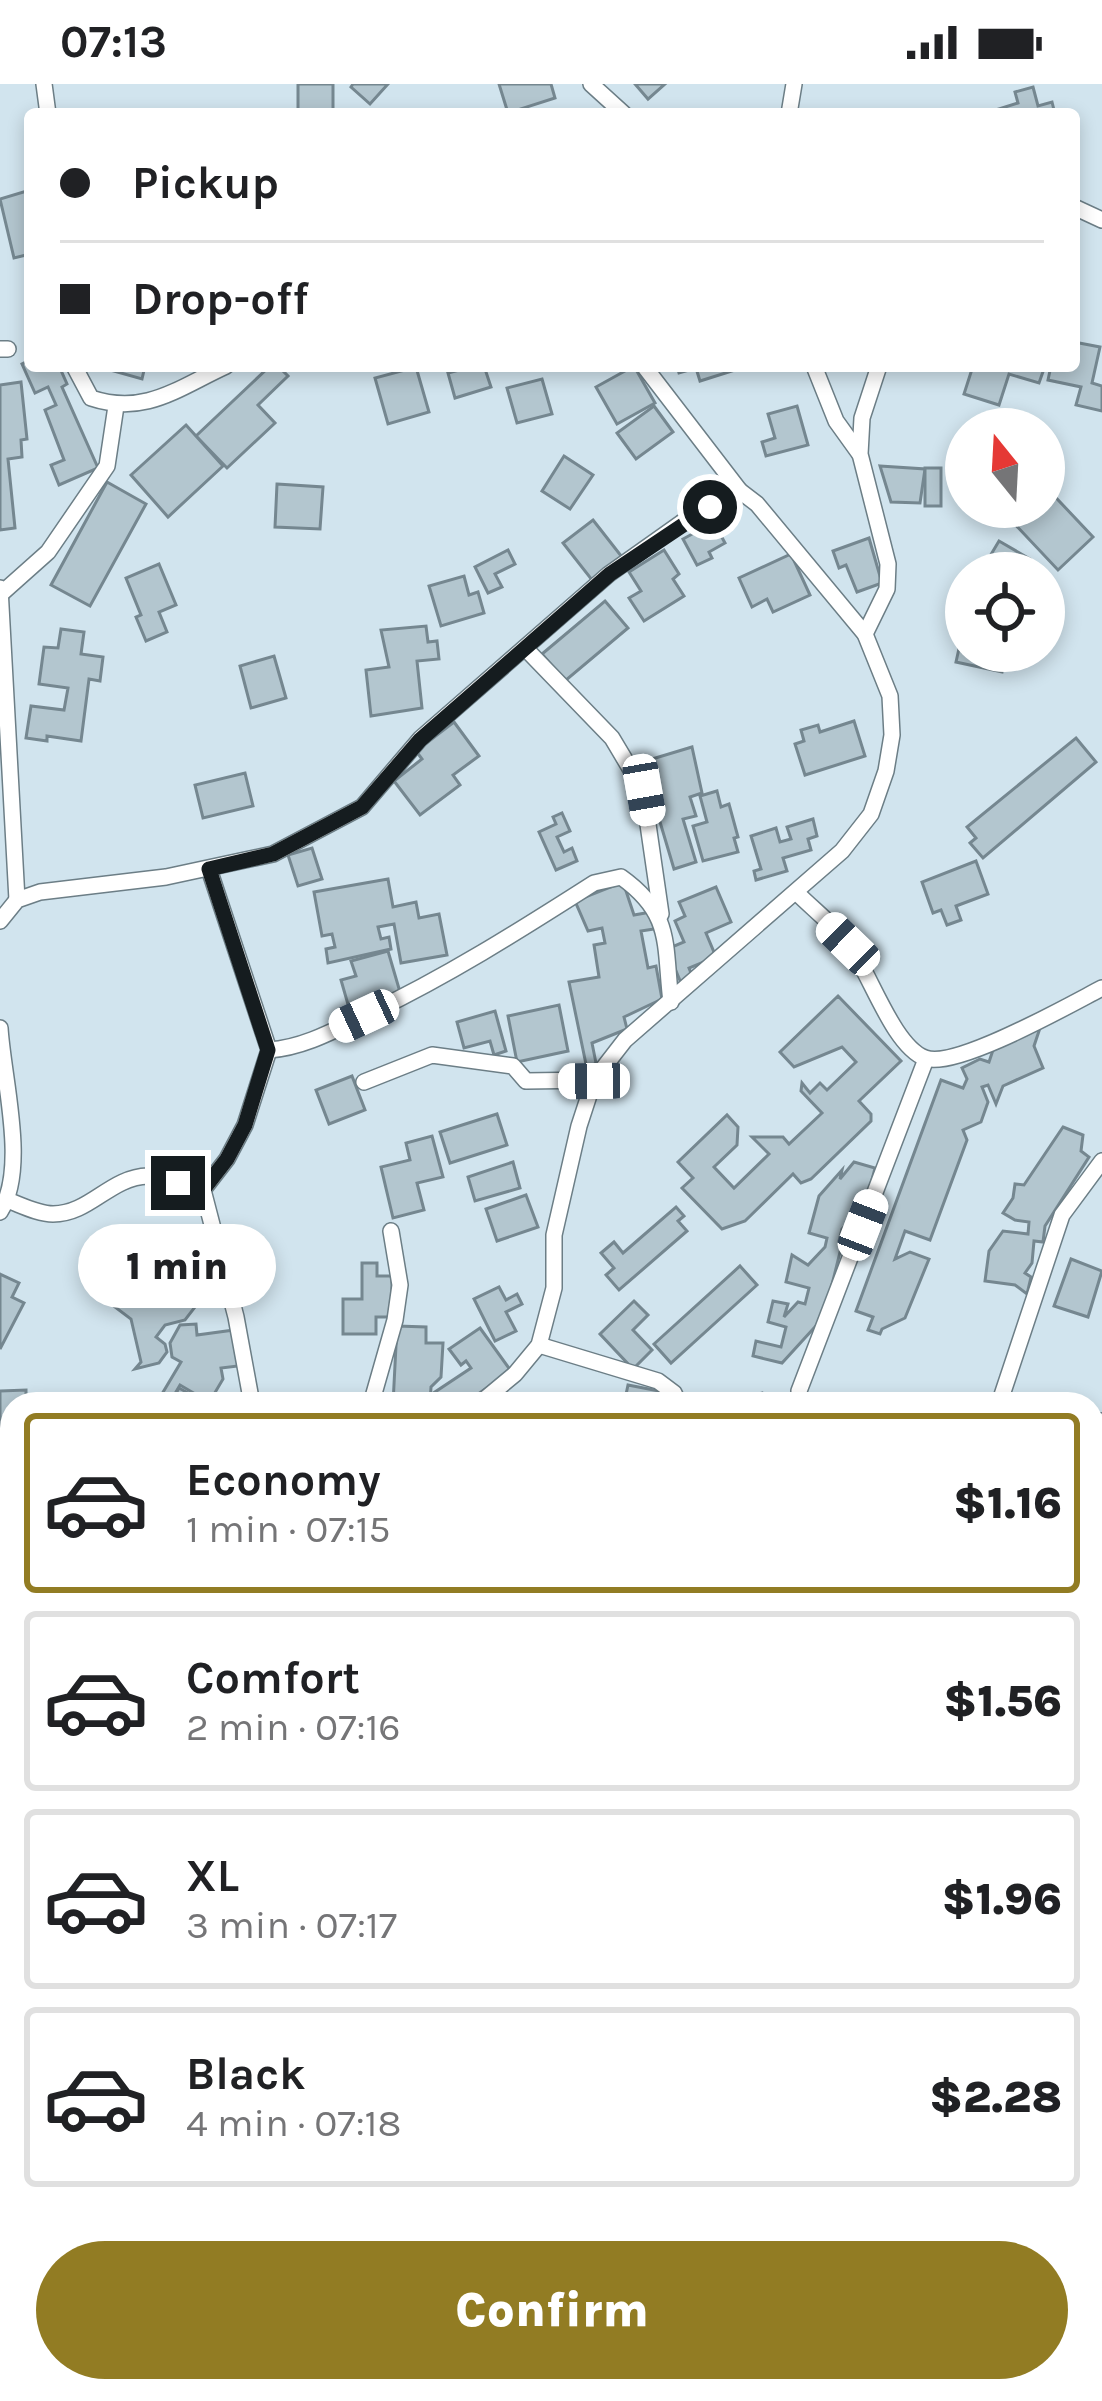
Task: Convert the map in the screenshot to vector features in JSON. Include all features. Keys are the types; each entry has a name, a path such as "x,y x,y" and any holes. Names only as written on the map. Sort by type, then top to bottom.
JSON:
{"street":[{"path":"591,84 617,108"},
{"path":"77,372 92,398 116,406 135,406 212,372"},
{"path":"493,1392 538,1345 554,1288 554,1235 594,1081 625,1040 842,851 871,814 892,735 890,696 865,634 757,504 740,491 649,372"},
{"path":"816,372 836,421 860,454"},
{"path":"865,634 886,589 888,563 860,454 862,418 878,372"},
{"path":"17,900 1,590 48,552 107,466 116,406"},
{"path":"0,921 17,900 64,887 209,869 273,854 362,807 420,740 525,647 644,548 740,491"},
{"path":"525,647 612,737 644,790 671,1002"},
{"path":"203,1190 245,1125 268,1050 209,869"},
{"path":"268,1050 288,1049 325,1035 443,978 594,883 621,877 645,894 661,917"},
{"path":"796,893 848,944 907,1045 926,1059 948,1060 1032,1025 1102,988"},
{"path":"0,1028 13,1141 4,1206 49,1215 80,1210 132,1177 154,1175 203,1190"},
{"path":"364,1082 432,1055 513,1066 526,1082 594,1081"},
{"path":"800,1391 926,1059"},
{"path":"1003,1392 1062,1215 1102,1161"},
{"path":"203,1190 250,1392"},
{"path":"374,1392 400,1285 392,1231"},
{"path":"538,1345 658,1381 673,1392"}],"building":[{"path":"298,84 333,84 333,108 298,108"},
{"path":"353,84 388,84 370,104"},
{"path":"499,84 551,84 555,98 506,108"},
{"path":"635,84 665,84 648,99"},
{"path":"1033,87 1038,106 1052,102 1054,108 1002,108 1018,103 1015,92"},
{"path":"24,192 24,256 14,258 0,199"},
{"path":"1080,343 1100,347 1092,383 1102,386 1102,411 1076,405 1081,387 1048,380 1050,372 1080,372"},
{"path":"26,372 62,372 67,384 62,387 98,468 59,485 51,465 64,460 45,410 56,405 48,387 35,393"},
{"path":"117,372 144,372 142,379"},
{"path":"264,372 288,376 258,405 275,423 227,468 196,436"},
{"path":"417,372 429,412 388,424 375,378"},
{"path":"486,372 491,387 455,398 448,373"},
{"path":"623,372 637,372 655,403 617,424 596,387"},
{"path":"697,372 729,372 700,381"},
{"path":"971,372 1043,372 1039,383 1009,374 999,405 964,394"},
{"path":"542,379 552,414 517,423 507,388"},
{"path":"21,382 27,439 21,440 22,457 8,459 15,528 0,530 0,385"},
{"path":"654,406 673,432 636,459 617,433"},
{"path":"797,406 808,445 766,456 762,442 775,438 768,414"},
{"path":"186,425 223,466 168,517 131,475"},
{"path":"564,456 593,475 570,509 542,491"},
{"path":"880,466 925,469 920,503 891,502"},
{"path":"925,468 941,468 941,506 925,506"},
{"path":"107,482 146,504 90,606 51,585"},
{"path":"277,484 323,487 320,529 275,527"},
{"path":"1065,507 1093,537 1065,563 1065,552 1041,552 1018,528 1065,528"},
{"path":"593,520 622,557 592,580 563,543"},
{"path":"707,526 712,536 719,532 725,543 709,552 712,558 697,565 683,539"},
{"path":"869,538 882,583 857,592 846,565 839,568 833,551"},
{"path":"999,541 1018,552 992,552"},
{"path":"508,550 515,564 495,574 502,587 488,593 475,567"},
{"path":"664,550 679,574 673,579 684,596 644,621 629,598 641,591 629,572"},
{"path":"791,554 810,595 773,612 767,599 752,607 739,578"},
{"path":"159,564 176,605 159,612 167,632 146,641 126,578"},
{"path":"464,576 469,595 478,592 484,613 441,626 429,586"},
{"path":"605,601 628,628 565,681 542,654"},
{"path":"426,626 428,642 437,641 439,659 417,661 422,708 371,716 366,670 389,667 381,630"},
{"path":"61,629 84,632 81,654 103,657 100,681 89,679 81,741 26,738 31,706 64,710 68,688 39,684 44,647 58,648"},
{"path":"274,656 286,698 251,708 240,666"},
{"path":"854,721 865,756 805,775 795,744 804,741 801,730 818,725 820,732"},
{"path":"454,722 479,756 453,775 460,785 420,815 394,781 422,759 416,751"},
{"path":"1076,738 1096,762 983,858 970,843 976,838 967,827"},
{"path":"692,747 702,793 690,797 696,816 683,819 696,862 674,869 649,785 659,782 652,759"},
{"path":"245,773 253,806 203,818 195,785"},
{"path":"717,791 721,807 729,804 738,852 703,861 693,826 707,822 700,796"},
{"path":"562,813 570,831 557,837 564,852 572,848 577,861 556,870 539,832 556,824 553,817"},
{"path":"813,819 817,836 808,839 811,850 783,858 787,871 756,880 754,871 761,869 751,836 776,828 780,842 791,839 787,827"},
{"path":"312,848 322,879 298,886 288,855"},
{"path":"976,861 988,894 956,906 961,920 947,925 941,910 933,913 922,882"},
{"path":"388,879 393,907 416,902 419,918 439,914 447,955 401,963 394,924 378,927 381,939 389,937 391,949 328,963 326,949 335,947 332,934 322,936 314,892"},
{"path":"623,882 634,915 651,912 654,929 641,931 648,968 656,966 662,999 624,1017 627,1029 592,1043 596,1063 587,1069 569,982 599,977 594,945 605,943 602,928 588,931 575,901"},
{"path":"716,887 731,922 706,933 716,957 689,968 693,978 681,983 667,949 684,942 675,921 685,916 679,902"},
{"path":"388,951 400,992 377,999 379,1007 351,1015 341,980 356,976 351,961"},
{"path":"838,996 901,1061 859,1101 871,1114 871,1121 811,1179 801,1183 793,1174 745,1221 722,1229 682,1188 693,1178 678,1162 727,1115 738,1127 737,1145 714,1167 734,1188 769,1154 752,1137 783,1137 789,1144 822,1113 801,1091 802,1083 810,1093 820,1083 827,1090 856,1062 842,1047 794,1067 780,1052"},
{"path":"559,1005 568,1051 517,1062 508,1016"},
{"path":"495,1011 506,1051 494,1055 490,1041 464,1048 457,1022"},
{"path":"1040,1028 1034,1046 1043,1068 1003,1086 996,1104 988,1085 982,1087 988,1102 981,1122 963,1130 967,1140 930,1240 905,1231 895,1259 910,1252 929,1259 905,1318 880,1334 868,1330 873,1317 856,1311 941,1080 963,1088 967,1079 962,1068 980,1059 989,1062 993,1050"},
{"path":"352,1076 365,1110 329,1124 316,1090"},
{"path":"497,1114 507,1145 450,1163 440,1132"},
{"path":"1063,1127 1083,1135 1081,1151 1089,1157 1045,1226 1043,1242 1034,1241 1032,1263 1025,1273 1031,1277 1027,1294 1015,1285 985,1281 989,1251 1003,1231 1028,1234 1029,1222 1003,1213 1015,1184 1024,1185"},
{"path":"432,1136 443,1177 417,1183 424,1210 393,1218 381,1167 410,1160 406,1143"},
{"path":"513,1162 520,1188 475,1201 468,1177"},
{"path":"854,1162 875,1168 865,1207 842,1229 824,1317 782,1363 753,1356 756,1341 781,1347 786,1327 768,1322 773,1301 788,1304 784,1317 798,1302 805,1304 809,1288 786,1282 792,1255 808,1265 825,1247 827,1238 809,1233 819,1196"},
{"path":"526,1195 538,1227 497,1241 486,1209"},
{"path":"676,1207 684,1216 678,1221 687,1231 619,1290 606,1275 614,1268 601,1253 614,1242 623,1253"},
{"path":"136,1255 151,1267 141,1280 158,1276 170,1285 177,1276 187,1284 198,1281 202,1298 185,1320 165,1325 156,1337 167,1352 159,1363 135,1369 141,1362 131,1319 111,1304 120,1292 112,1286"},
{"path":"1071,1259 1102,1271 1088,1317 1054,1306"},
{"path":"362,1263 377,1263 377,1276 392,1276 392,1317 376,1317 376,1334 343,1334 343,1299 362,1299"},
{"path":"740,1266 757,1285 671,1363 654,1344"},
{"path":"0,1274 19,1283 12,1297 24,1303 0,1349"},
{"path":"499,1287 506,1300 517,1294 522,1304 506,1312 516,1331 495,1341 474,1299"},
{"path":"634,1301 648,1315 633,1330 652,1350 633,1369 600,1334"},
{"path":"196,1324 197,1335 234,1330 238,1366 221,1368 223,1379 215,1392 192,1392 180,1385 176,1392 163,1392 181,1362 172,1357 170,1343 180,1325"},
{"path":"397,1326 426,1327 426,1343 443,1343 441,1377 431,1392 394,1392"},
{"path":"480,1328 511,1371 481,1392 435,1392 471,1368 466,1361 461,1365 449,1349"},
{"path":"628,1385 659,1391 659,1392 627,1392"}],"route":[{"path":"178,1183 203,1190 227,1159 245,1125 268,1050 209,869 273,854 362,807 420,740 610,574 710,507"}]}
